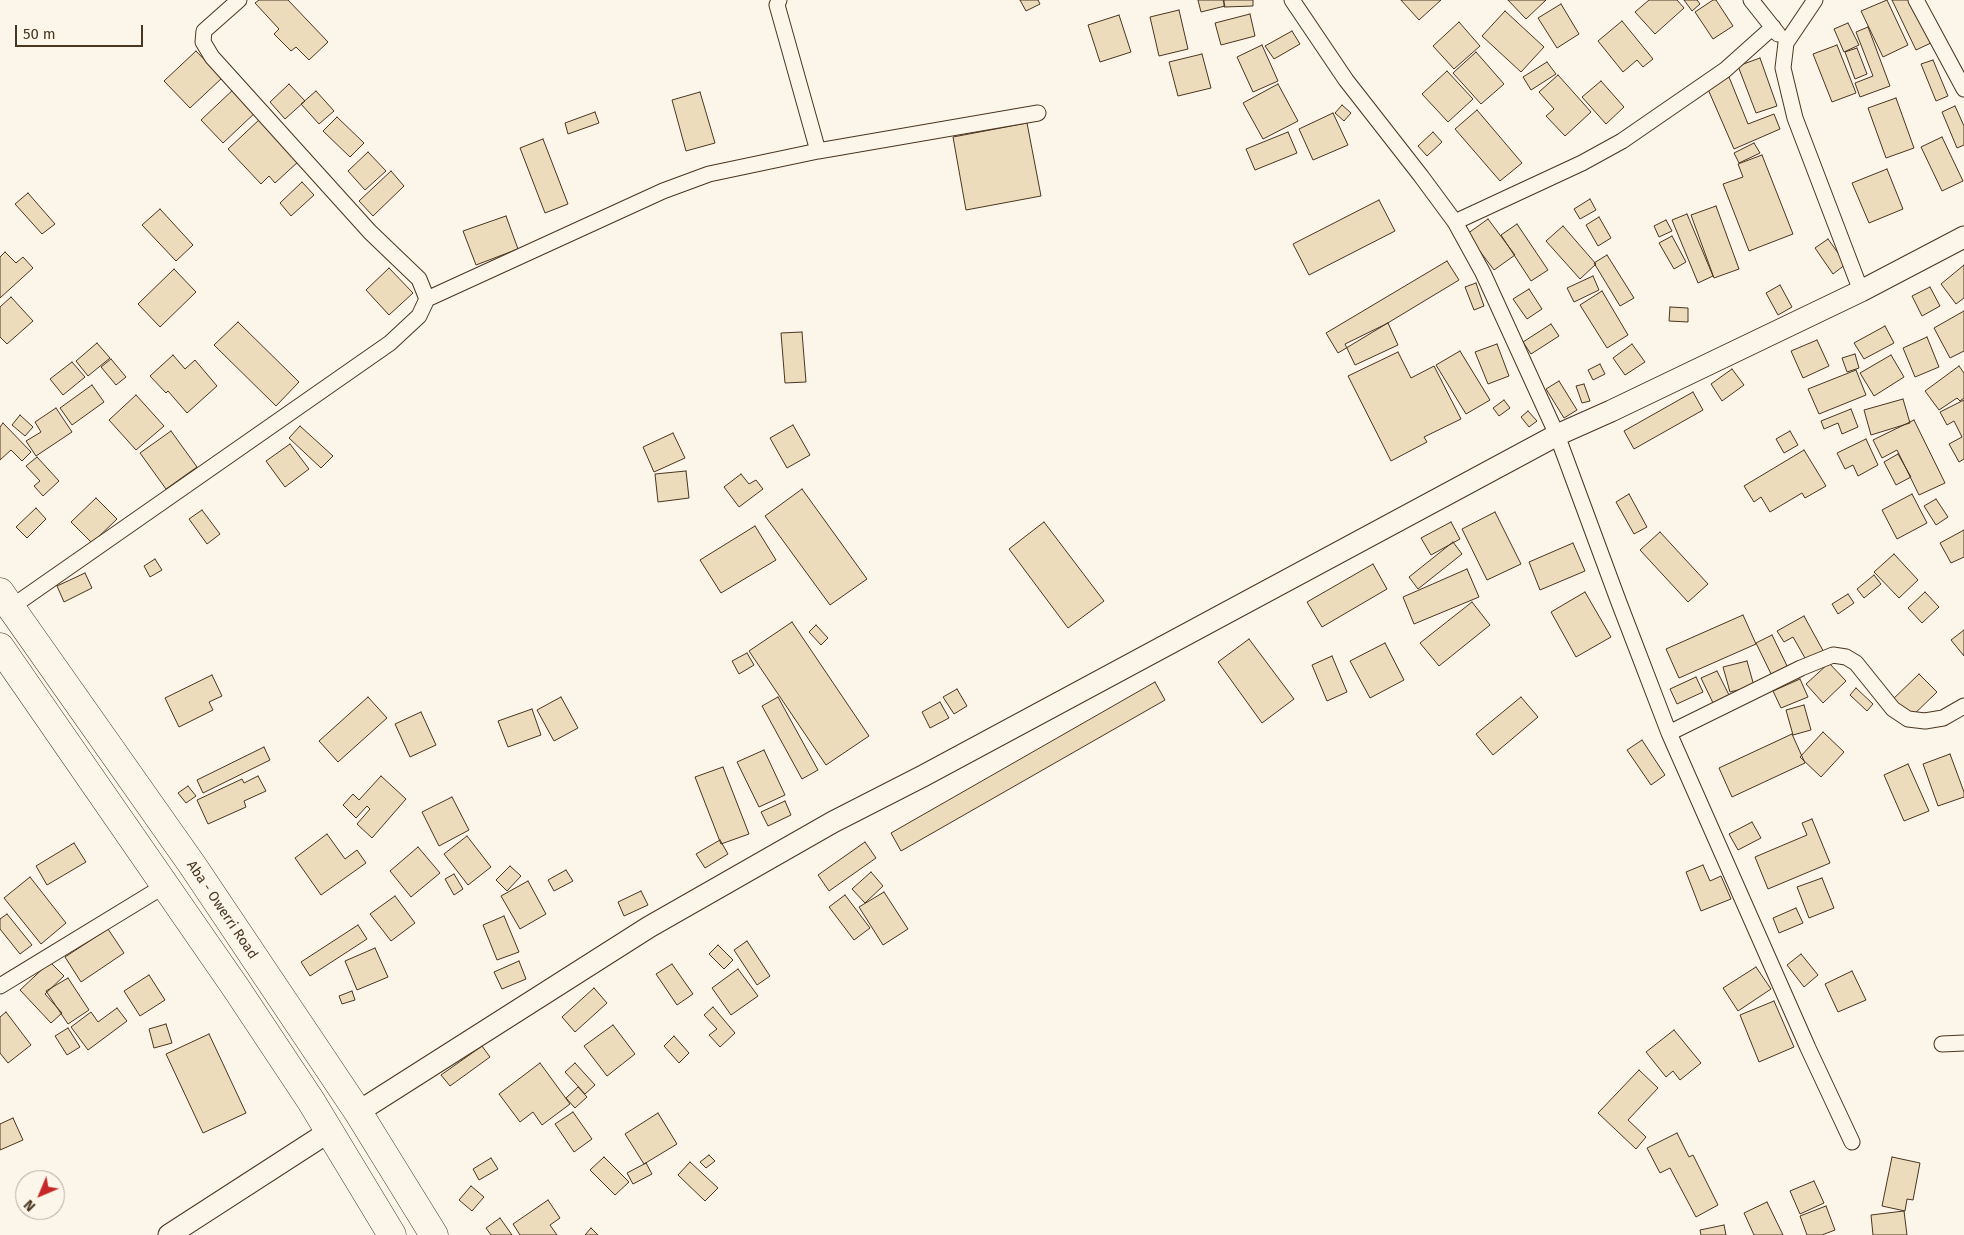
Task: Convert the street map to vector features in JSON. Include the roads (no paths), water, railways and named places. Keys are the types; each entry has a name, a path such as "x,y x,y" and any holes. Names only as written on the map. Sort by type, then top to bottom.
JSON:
{"highway":[{"name":"Aba - Owerri Road","path":"5,600 132,778 358,1112 434,1235"},
{"path":"0,647 236,988 330,1131 392,1235"},
{"path":"103,797 132,778"}],"street":[{"path":"239,0 204,31 203,42 212,57 370,232 419,279 427,299"},
{"path":"778,0 777,4 818,151"},
{"path":"1292,0 1346,80 1455,222 1483,272 1557,435 1669,733 1808,1048 1852,1142"},
{"path":"1751,0 1786,43"},
{"path":"1814,0 1786,43 1783,68 1795,118 1861,290"},
{"path":"1916,0 1964,89"},
{"path":"1455,222 1582,163 1622,141 1725,70 1773,27"},
{"path":"5,600 390,343 419,316 427,299 663,192 709,174 818,151 1038,114"},
{"path":"358,1112 703,894 834,822 1557,435 1620,407 1861,290 1964,237"},
{"path":"1669,733 1801,668 1833,655 1846,657 1856,663 1893,709 1908,719 1926,721 1944,718 1964,706"},
{"path":"0,986 164,886"},
{"path":"1942,1044 1964,1044"},
{"path":"170,1235 330,1131"}]}
